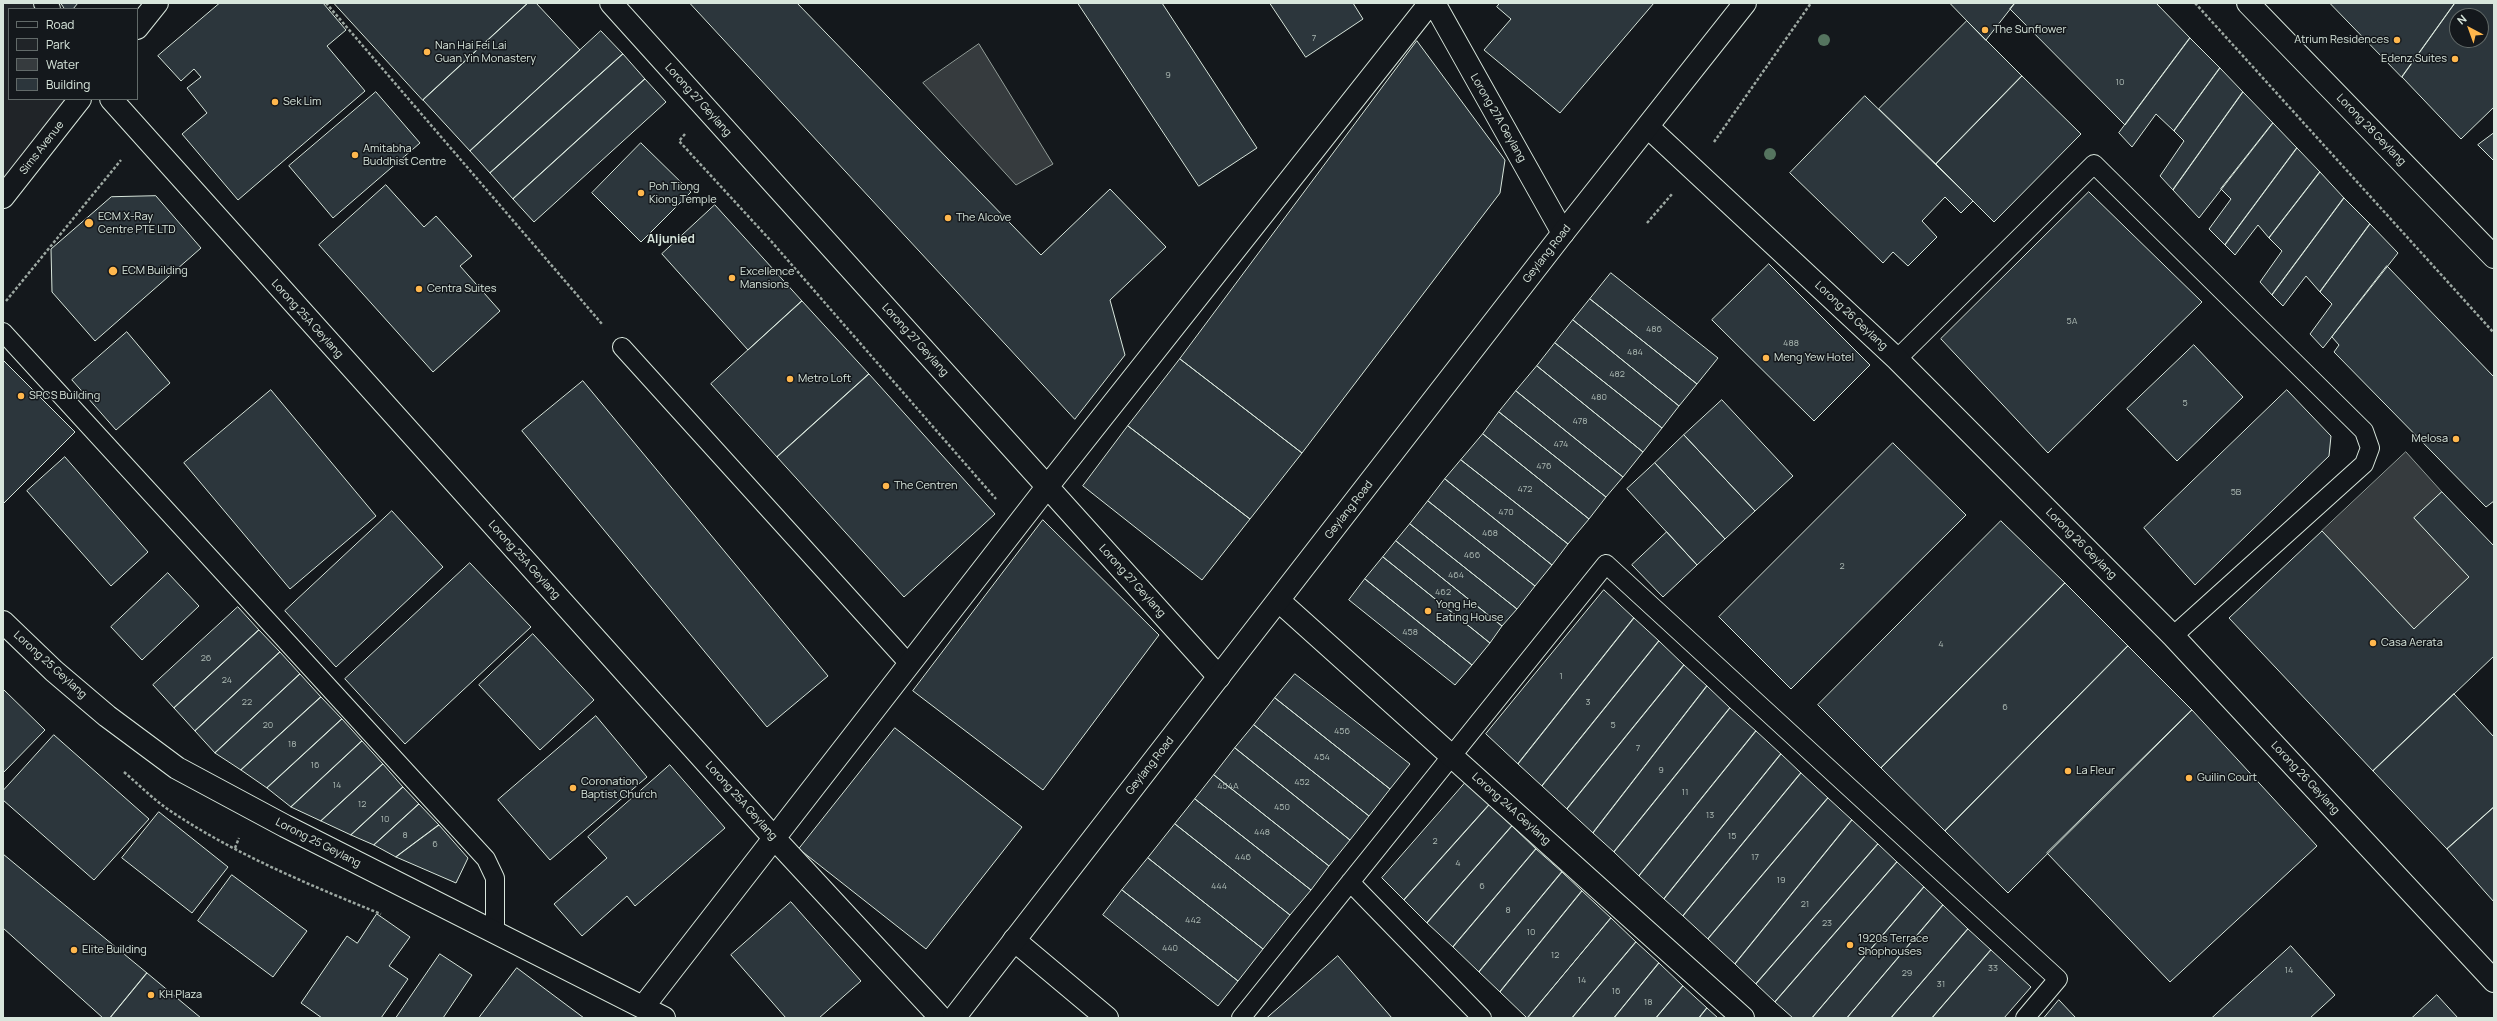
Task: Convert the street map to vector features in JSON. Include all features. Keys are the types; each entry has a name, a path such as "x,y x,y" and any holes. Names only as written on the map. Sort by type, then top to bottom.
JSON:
{"street":[{"path":"138,27 157,3"},
{"name":"Lorong 27 Geylang","path":"611,3 1219,677"},
{"path":"643,1007 1018,525 1430,3"},
{"name":"Lorong 27A Geylang","path":"1434,3 1563,233"},
{"name":"Geylang Road","path":"954,1018 1563,233 1745,3"},
{"name":"Lorong 28 Geylang","path":"2248,3 2494,258"},
{"name":"Sims Avenue","path":"3,197 79,100"},
{"name":"Lorong 25A Geylang","path":"112,100 775,839 941,1018"},
{"name":"Lorong 26 Geylang","path":"1648,127 1897,359 2173,636 2494,981"},
{"name":"Lorong 24A Geylang","path":"1279,601 1743,1018"},
{"name":"Lorong 25 Geylang","path":"3,622 54,671 107,716 177,768 291,830 664,1018"},
{"path":"1014,940 1107,1018"}],"lane":[{"path":"1897,359 2094,164 2364,431 2370,448 2364,464 2173,636"},
{"path":"3,332 486,859 495,878 494,932"},
{"path":"622,347 910,665"},
{"path":"1241,1018 1606,564 2058,980 2025,1018"},
{"path":"1350,882 1482,1018"}],"path":[{"path":"326,3 622,347"},
{"path":"1647,223 1693,170 1810,3"},
{"path":"2195,3 2494,333"},
{"path":"708,112 679,141 771,241 1018,525"},
{"path":"3,305 142,134"}],"green space":[{"path":"3,3 45,3 48,8 8,8 8,100 79,100 3,197"}],"water":[{"path":"979,44 1053,164 1016,185 923,83"},
{"path":"2406,452 2442,492 2414,518 2469,577 2414,629 2322,531"}],"building":[{"path":"61,3 78,3 74,8 64,8"},
{"name":"Sek Lim","path":"220,3 323,3 346,30 327,46 365,91 238,200 182,134 207,113 187,88 201,77 194,69 181,81 158,56"},
{"name":"Nan Hai Fei Lai Guan Yin Monastery","path":"334,3 528,3 423,100"},
{"path":"528,3 536,3 580,50 470,151 423,100"},
{"name":"The Alcove","path":"690,3 797,3 1041,255 1110,189 1166,247 1110,300 1125,355 1075,419"},
{"path":"1078,3 1162,3 1257,148 1199,186"},
{"path":"1270,3 1353,3 1363,19 1306,57"},
{"path":"1500,3 1654,3 1560,113 1484,50 1511,19 1497,7"},
{"name":"The Sunflower","path":"1950,3 2015,3 1986,40"},
{"path":"2015,3 2156,3 2190,38 2125,125 2010,9"},
{"name":"Atrium Residences","path":"2330,3 2455,3 2451,8 2449,8 2449,11 2402,77"},
{"name":"Edenz Suites","path":"2455,3 2494,3 2494,107 2461,139 2402,77 2449,11 2449,48 2489,48 2489,8 2451,8"},
{"path":"1967,21 2022,76 1936,164 1879,109"},
{"path":"601,31 623,54 490,173 470,151"},
{"path":"2190,38 2220,68 2174,131 2156,114 2132,147 2119,133"},
{"path":"1417,41 1505,160 1500,193 1302,453 1180,359"},
{"path":"623,54 645,79 513,199 490,173"},
{"path":"2220,68 2243,92 2173,190 2160,176 2184,141 2174,131"},
{"path":"2022,76 2081,134 1994,222 1936,164"},
{"path":"645,79 666,102 534,222 513,199"},
{"name":"Amitabha Buddhist Centre","path":"376,92 420,143 333,218 289,166"},
{"path":"2243,92 2273,123 2199,218 2173,190"},
{"path":"1865,96 1973,201 1961,213 1945,197 1922,221 1937,237 1908,266 1893,252 1883,263 1790,173"},
{"path":"2273,123 2297,148 2225,245 2209,229 2231,199 2221,189"},
{"path":"2494,133 2494,161 2478,145"},
{"name":"Poh Tiong Kiong Temple","path":"641,143 691,192 641,242 592,193"},
{"path":"2297,148 2320,172 2269,238 2258,225 2235,255 2225,245"},
{"path":"2320,172 2344,198 2272,295 2260,282 2282,251 2269,238"},
{"name":"Centra Suites","path":"386,185 424,227 436,216 472,256 460,266 500,311 433,372 319,245"},
{"path":"2089,192 2202,302 2048,453 1941,339"},
{"name":"ECM Building","path":"156,196 201,248 95,341 52,292 51,249 111,197"},
{"path":"2344,198 2370,224 2320,292 2306,276 2283,306 2272,295"},
{"name":"Excellence Mansions","path":"715,205 802,301 748,350 662,254"},
{"path":"2370,224 2398,253 2323,348 2310,334 2332,304 2320,292"},
{"path":"1769,264 1870,365 1814,421 1712,320"},
{"name":"Melosa","path":"2387,266 2494,377 2494,501 2486,507 2334,352 2339,345 2332,337"},
{"path":"1611,273 1718,358 1697,384 1590,299"},
{"path":"1590,299 1697,384 1679,406 1573,320"},
{"name":"Metro Loft","path":"802,301 869,374 777,457 711,384"},
{"path":"1573,320 1679,406 1662,428 1555,343"},
{"path":"127,332 170,383 116,430 72,380"},
{"path":"1555,343 1662,428 1643,452 1537,366"},
{"path":"2194,345 2243,397 2177,461 2127,409"},
{"path":"1180,359 1302,453 1250,519 1128,426"},
{"name":"SPCS Building","path":"3,360 75,432 3,504"},
{"path":"1537,366 1643,452 1623,477 1516,391"},
{"name":"The Centren","path":"869,374 995,514 904,597 777,457"},
{"path":"583,381 828,676 767,727 522,431"},
{"path":"271,390 376,516 290,589 184,463"},
{"path":"2287,390 2331,436 2329,456 2195,585 2144,528"},
{"path":"1516,391 1623,477 1606,497 1499,412"},
{"path":"1722,400 1793,476 1755,511 1684,435"},
{"path":"1499,412 1606,497 1589,519 1483,434"},
{"path":"1128,426 1250,519 1202,580 1083,486"},
{"path":"1483,434 1589,519 1568,544 1461,460"},
{"path":"1684,435 1755,511 1725,539 1655,463"},
{"path":"1893,443 1966,515 1791,689 1719,617"},
{"path":"65,457 148,552 111,586 27,491"},
{"path":"1461,460 1568,544 1552,565 1445,479"},
{"path":"1655,463 1725,539 1697,565 1627,489"},
{"path":"1445,479 1552,565 1535,586 1428,501"},
{"name":"Casa Aerata","path":"2442,492 2494,546 2494,656 2373,771 2229,618 2322,531 2414,629 2469,577 2414,518"},
{"path":"1428,501 1535,586 1517,609 1410,524"},
{"path":"392,511 443,567 336,667 285,611"},
{"path":"1043,520 1159,635 1043,790 913,691"},
{"path":"2001,521 2065,583 1881,768 1818,705"},
{"path":"1410,524 1517,609 1502,626 1396,541"},
{"path":"1667,532 1697,565 1663,597 1632,565"},
{"path":"1396,541 1502,626 1490,643 1383,557"},
{"name":"Yong He Eating House","path":"1383,557 1490,643 1472,665 1365,579"},
{"path":"470,563 531,627 405,744 345,679"},
{"path":"168,573 199,606 142,660 111,627"},
{"path":"1365,579 1472,665 1455,685 1349,600"},
{"path":"2065,583 2128,646 1945,831 1881,768"},
{"path":"1604,590 1634,618 1518,764 1486,734"},
{"path":"238,607 259,630 174,708 153,685"},
{"path":"1634,618 1659,641 1542,786 1518,764"},
{"path":"259,630 280,652 195,731 174,708"},
{"path":"533,634 594,700 540,750 479,685"},
{"path":"1659,641 1684,665 1567,809 1542,786"},
{"name":"La Fleur","path":"2128,646 2192,710 2008,893 1945,831"},
{"path":"280,652 300,674 215,753 195,731"},
{"path":"1684,665 1707,686 1593,833 1567,809"},
{"path":"300,674 321,697 241,770 215,753"},
{"path":"1295,674 1410,764 1390,789 1275,698"},
{"path":"1707,686 1730,708 1614,852 1593,833"},
{"path":"3,689 45,730 3,773"},
{"path":"2454,694 2494,737 2494,807 2447,849 2373,771"},
{"path":"321,697 342,719 267,788 241,770"},
{"path":"1275,698 1390,789 1369,816 1254,725"},
{"path":"1730,708 1756,731 1639,876 1614,852"},
{"name":"Guilin Court","path":"2192,710 2317,846 2170,982 2047,853"},
{"name":"Coronation Baptist Church","path":"596,716 647,777 550,860 498,800"},
{"path":"342,719 362,741 291,807 267,788"},
{"path":"1254,725 1369,816 1350,840 1235,748"},
{"path":"895,728 1022,827 926,949 799,849"},
{"path":"1756,731 1781,754 1664,899 1639,876"},
{"path":"54,735 149,819 94,880 3,800 3,791"},
{"path":"362,741 383,764 321,821 291,807"},
{"path":"1235,748 1350,840 1329,866 1214,775"},
{"path":"1781,754 1801,773 1683,916 1664,899"},
{"path":"383,764 403,787 351,835 321,821"},
{"path":"670,765 725,828 635,906 627,896 582,936 554,904 607,858 588,837"},
{"path":"1801,773 1828,798 1708,939 1683,916"},
{"path":"1214,775 1329,866 1311,890 1195,799"},
{"path":"1466,782 1489,805 1404,900 1382,878"},
{"path":"403,787 419,804 374,845 351,835"},
{"path":"1828,798 1852,820 1735,964 1708,939"},
{"path":"1195,799 1311,890 1290,915 1175,824"},
{"path":"419,804 439,825 396,857 374,845"},
{"path":"1489,805 1512,826 1427,923 1404,900"},
{"path":"2494,807 2494,902 2447,849"},
{"path":"159,812 228,867 192,913 122,858"},
{"path":"1852,820 1878,844 1756,984 1735,964"},
{"path":"1175,824 1290,915 1263,949 1148,858"},
{"path":"439,825 468,858 456,883 396,857"},
{"path":"1512,826 1536,849 1453,947 1427,923"},
{"name":"1920s Terrace Shophouses","path":"1878,844 1897,862 1775,1002 1756,984"},
{"path":"1536,849 1562,872 1479,972 1453,947"},
{"name":"Elite Building","path":"3,854 147,973 110,1018 103,1018 3,928"},
{"path":"1148,858 1263,949 1238,981 1122,890"},
{"name":"1920s Terrace Shophouses","path":"1897,862 1924,887 1812,1018 1793,1018 1775,1002"},
{"path":"1562,872 1582,891 1500,992 1479,972"},
{"path":"232,875 307,931 273,977 198,921"},
{"name":"1920s Terrace Shophouses","path":"1924,887 1943,905 1847,1018 1812,1018"},
{"path":"1122,890 1238,981 1218,1006 1103,915"},
{"path":"1582,891 1611,918 1527,1018 1500,992"},
{"path":"791,902 861,981 819,1018 786,1018 731,955"},
{"name":"1920s Terrace Shophouses","path":"1943,905 1968,929 1891,1018 1847,1018"},
{"path":"377,914 410,937 389,966 408,979 381,1018 322,1018 301,1003 347,936 357,943"},
{"path":"1611,918 1636,942 1572,1018 1528,1018"},
{"name":"1920s Terrace Shophouses","path":"1968,929 1991,950 1932,1018 1891,1018"},
{"path":"1636,942 1659,963 1614,1018 1572,1018"},
{"path":"2291,946 2335,995 2310,1018 2212,1018"},
{"path":"1991,950 2031,987 2004,1018 1932,1018"},
{"path":"440,954 472,975 443,1018 396,1018"},
{"path":"1338,956 1392,1018 1267,1018"},
{"path":"1659,963 1683,986 1656,1018 1614,1018"},
{"path":"517,968 584,1018 479,1018"},
{"name":"KH Plaza","path":"147,973 201,1018 110,1018"},
{"path":"1683,986 1707,1008 1699,1018 1656,1018"},
{"path":"2437,995 2458,1018 2412,1018"},
{"path":"2059,1000 2076,1018 2044,1018"},
{"path":"1707,1008 1718,1018 1699,1018"}],"place":[{"name":"The Sunflower","path":"1985,30"},
{"name":"Atrium Residences","path":"2397,40"},
{"name":"Nan Hai Fei Lai Guan Yin Monastery","path":"427,52"},
{"name":"Edenz Suites","path":"2455,59"},
{"name":"Sek Lim","path":"275,102"},
{"name":"Amitabha Buddhist Centre","path":"355,155"},
{"name":"Poh Tiong Kiong Temple","path":"641,193"},
{"name":"The Alcove","path":"948,218"},
{"name":"ECM X-Ray Centre PTE LTD","path":"89,223"},
{"name":"ECM Building","path":"113,271"},
{"name":"Excellence Mansions","path":"732,278"},
{"name":"Centra Suites","path":"419,289"},
{"name":"Meng Yew Hotel","path":"1766,358"},
{"name":"Metro Loft","path":"790,379"},
{"name":"SPCS Building","path":"21,396"},
{"name":"Melosa","path":"2456,439"},
{"name":"The Centren","path":"886,486"},
{"name":"Yong He Eating House","path":"1428,611"},
{"name":"Casa Aerata","path":"2373,643"},
{"name":"La Fleur","path":"2068,771"},
{"name":"Guilin Court","path":"2189,778"},
{"name":"Coronation Baptist Church","path":"573,788"},
{"name":"1920s Terrace Shophouses","path":"1850,945"},
{"name":"Elite Building","path":"74,950"},
{"name":"KH Plaza","path":"151,995"}],"district":[{"name":"Aljunied","path":"671,240"}]}
